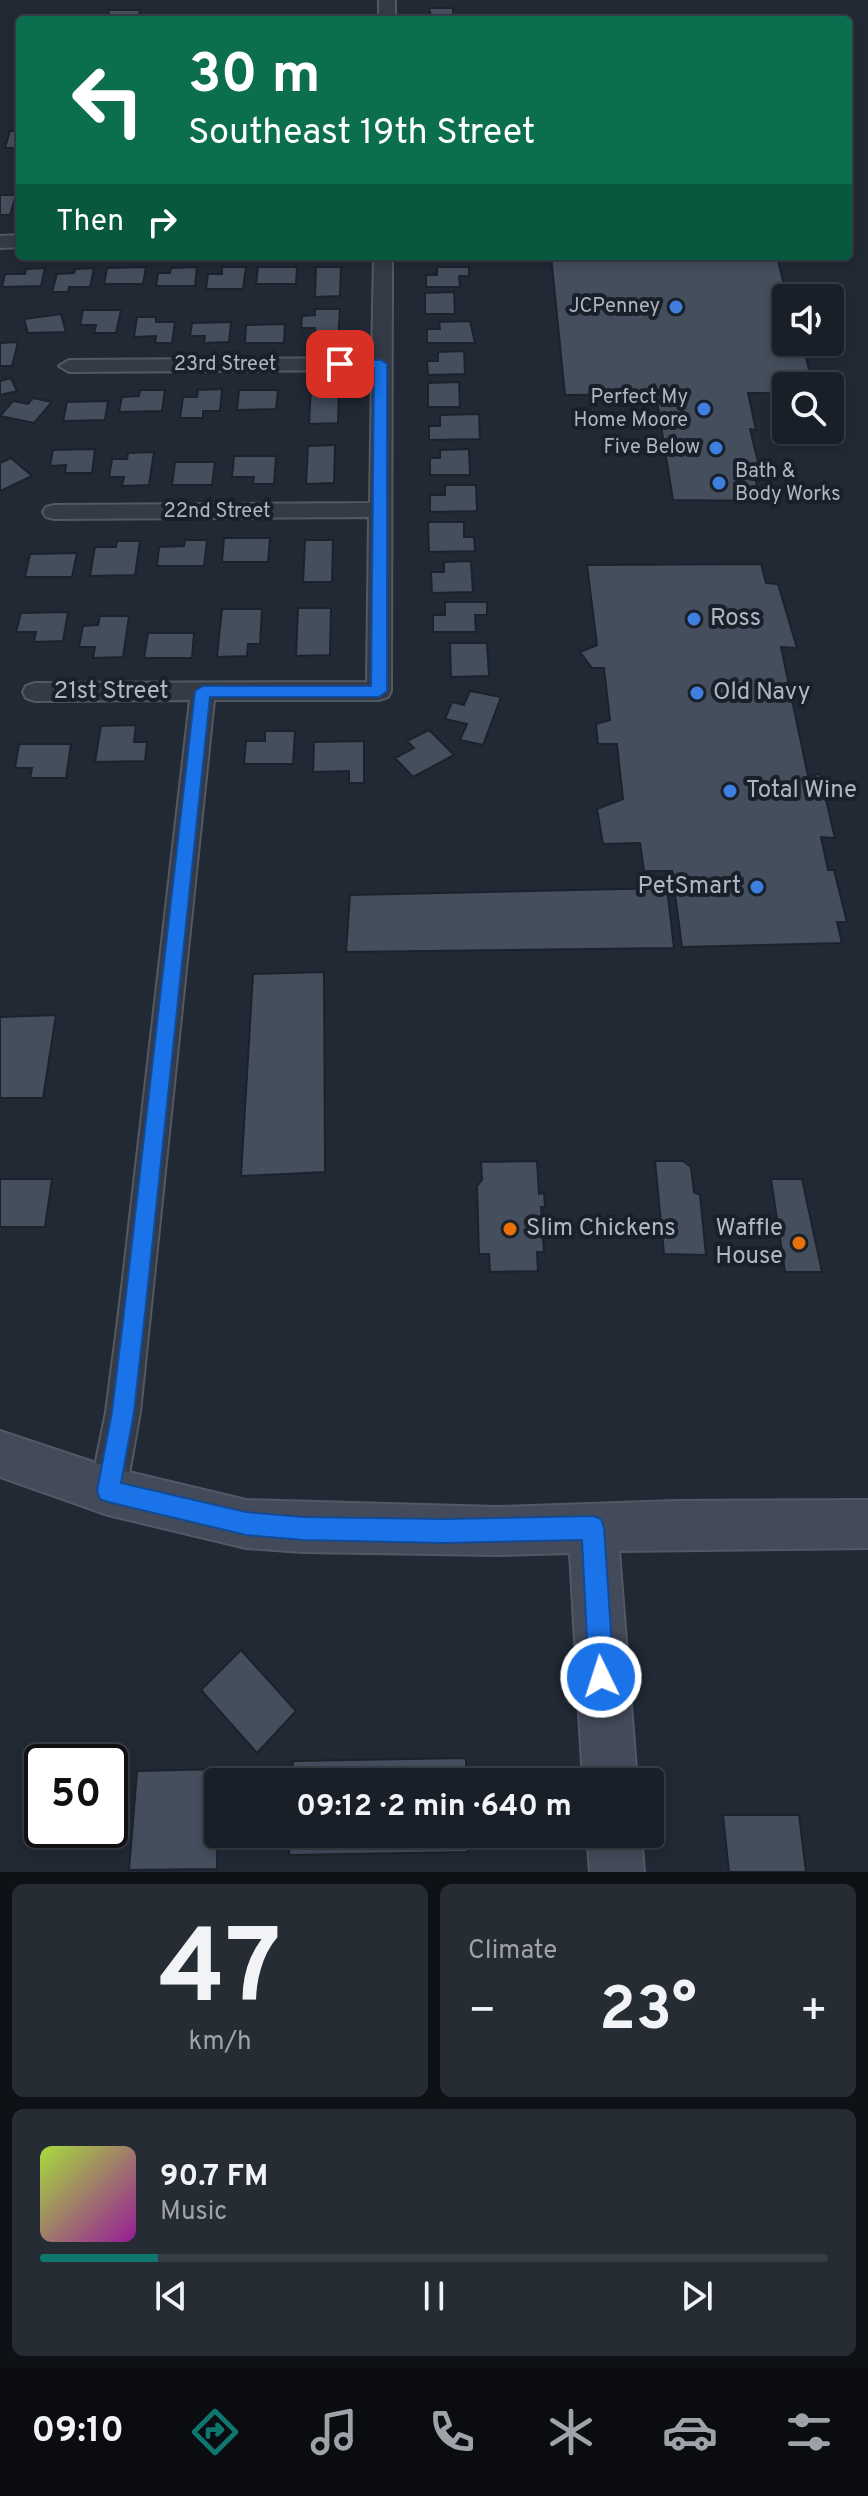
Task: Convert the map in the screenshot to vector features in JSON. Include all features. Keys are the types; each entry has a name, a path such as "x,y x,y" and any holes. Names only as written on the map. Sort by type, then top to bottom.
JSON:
{"main road":[{"path":"0,1454 108,1491 246,1524 365,1531 868,1524"},
{"path":"593,1528 609,1768"},
{"path":"615,1848 617,1872"}],"street":[{"path":"380,510 383,260"},
{"name":"23rd Street","path":"69,366 381,364"},
{"name":"22nd Street","path":"54,512 380,510"},
{"name":"21st Street","path":"35,692 379,691 380,510"},
{"path":"108,1491 123,1412 203,691"}],"building":[{"path":"429,8 453,8 453,16 431,16"},
{"path":"109,10 140,10 139,16 108,16"},
{"path":"10,131 16,131 16,148 5,148"},
{"path":"0,195 16,195 10,215 0,215"},
{"path":"551,260 778,260 784,284 772,284 772,356 806,356 810,372 772,372 772,393 748,393 756,430 750,429 759,466 752,466 761,501 673,500 656,394 565,395"},
{"path":"146,267 143,284 104,284 107,268"},
{"path":"197,267 195,286 156,286 158,273 170,273 171,268"},
{"path":"222,267 246,267 243,289 206,289 208,274 222,274"},
{"path":"258,267 297,267 296,284 256,284"},
{"path":"316,267 341,267 340,296 315,297"},
{"path":"437,267 469,267 469,276 459,276 460,287 426,287 426,275 437,275"},
{"path":"45,268 41,286 2,287 5,274 25,274 26,269"},
{"path":"94,268 90,287 69,287 68,292 52,292 57,274"},
{"path":"454,292 455,314 425,314 425,293"},
{"path":"315,309 340,309 338,342 314,342 315,328 301,328 302,316 315,315"},
{"path":"83,310 121,310 116,333 94,333 96,325 80,325"},
{"path":"61,314 66,332 28,333 24,319"},
{"path":"137,317 156,317 156,322 175,322 172,343 155,343 156,336 134,337"},
{"path":"470,321 475,343 427,343 427,329 440,329 439,322"},
{"path":"231,322 229,342 204,343 205,336 190,336 192,323"},
{"path":"285,324 284,343 245,343 246,325"},
{"path":"18,342 12,366 0,366 0,343"},
{"path":"464,351 465,374 428,375 427,361 438,361 438,352"},
{"path":"11,378 17,391 0,395 0,381"},
{"path":"459,382 460,407 428,407 428,383"},
{"path":"339,388 338,423 309,424 311,389"},
{"path":"222,389 220,411 203,411 203,418 180,418 183,397 197,397 198,390"},
{"path":"140,390 165,390 162,411 119,412 122,397 139,396"},
{"path":"239,390 278,390 276,409 237,410"},
{"path":"33,398 52,402 34,423 0,416 13,401 28,404"},
{"path":"108,401 105,420 63,421 67,402"},
{"path":"479,414 480,439 429,440 429,426 440,426 440,415"},
{"path":"335,445 334,483 306,484 308,446"},
{"path":"95,449 92,473 65,473 66,465 50,466 53,450"},
{"path":"469,449 470,475 430,475 430,458 440,458 440,450"},
{"path":"154,452 149,485 122,486 124,477 109,477 112,459 127,459 128,453"},
{"path":"234,456 276,456 274,484 253,484 254,477 232,477"},
{"path":"11,458 32,476 0,491 0,463"},
{"path":"175,462 215,462 212,485 172,485"},
{"path":"445,485 476,485 477,511 430,512 430,495 445,495"},
{"path":"428,522 464,522 464,537 474,537 475,551 429,552"},
{"path":"224,538 270,538 268,562 222,562"},
{"path":"185,540 207,540 204,566 157,566 159,547 184,546"},
{"path":"305,540 333,540 332,582 303,582"},
{"path":"117,541 140,541 135,575 90,576 95,547 116,547"},
{"path":"77,553 72,577 25,577 30,554"},
{"path":"471,561 473,592 432,593 431,572 444,572 444,562"},
{"path":"761,564 766,583 778,584 797,648 781,647 808,776 820,774 835,838 821,837 828,870 834,870 847,922 837,922 842,943 682,947 672,871 644,871 640,843 603,844 597,809 623,799 617,744 598,744 596,724 610,720 604,668 592,668 580,652 597,645 587,565"},
{"path":"445,602 487,602 487,615 475,615 476,632 433,632 433,615 445,615"},
{"path":"298,608 331,608 330,655 296,656"},
{"path":"222,609 262,609 260,644 248,644 247,656 217,657"},
{"path":"68,612 63,641 34,642 36,632 16,632 21,613"},
{"path":"100,616 129,616 123,657 93,658 95,647 79,647 83,626 98,625"},
{"path":"148,633 194,633 192,658 144,658"},
{"path":"450,643 487,643 489,676 451,677"},
{"path":"470,691 501,697 483,745 460,740 467,724 445,719 452,702 464,705"},
{"path":"136,725 134,742 147,742 145,761 95,762 101,726"},
{"path":"429,730 454,755 413,777 395,758 414,748 407,741"},
{"path":"265,731 295,731 293,764 244,764 246,741 265,741"},
{"path":"364,741 364,783 349,783 349,771 313,772 314,742"},
{"path":"19,744 71,744 66,778 30,778 32,768 15,768"},
{"path":"667,888 674,948 346,952 350,895"},
{"path":"324,972 325,1172 241,1176 253,974"},
{"path":"56,1015 43,1098 0,1098 0,1017"},
{"name":"Slim Chickens","path":"537,1161 539,1194 544,1193 545,1207 541,1207 544,1252 537,1252 538,1271 490,1272 489,1254 479,1254 477,1186 482,1180 481,1162"},
{"path":"655,1161 683,1161 691,1167 694,1192 700,1195 706,1255 664,1254"},
{"path":"0,1179 52,1179 45,1227 0,1227"},
{"name":"Waffle House","path":"771,1179 802,1179 822,1272 785,1272"},
{"path":"241,1650 296,1711 257,1753 201,1690"},
{"path":"466,1758 466,1768 293,1768 293,1761"},
{"path":"204,1769 204,1848 217,1848 217,1869 129,1870 137,1771"},
{"path":"723,1815 799,1815 806,1872 729,1872"},
{"path":"289,1848 468,1848 468,1852 289,1855"}],"place":[{"name":"JCPenney","path":"676,307"},
{"name":"Perfect My Home Moore","path":"704,409"},
{"name":"Five Below","path":"716,448"},
{"name":"Bath & Body Works","path":"719,483"},
{"name":"Ross","path":"694,619"},
{"name":"Old Navy","path":"697,693"},
{"name":"Total Wine","path":"730,791"},
{"name":"PetSmart","path":"757,887"},
{"name":"Slim Chickens","path":"510,1229"},
{"name":"Waffle House","path":"799,1243"}],"route":[{"path":"340,364 381,364 379,691 203,691 136,1304 123,1412 108,1491 246,1524 365,1531 593,1528 601,1677"}]}
